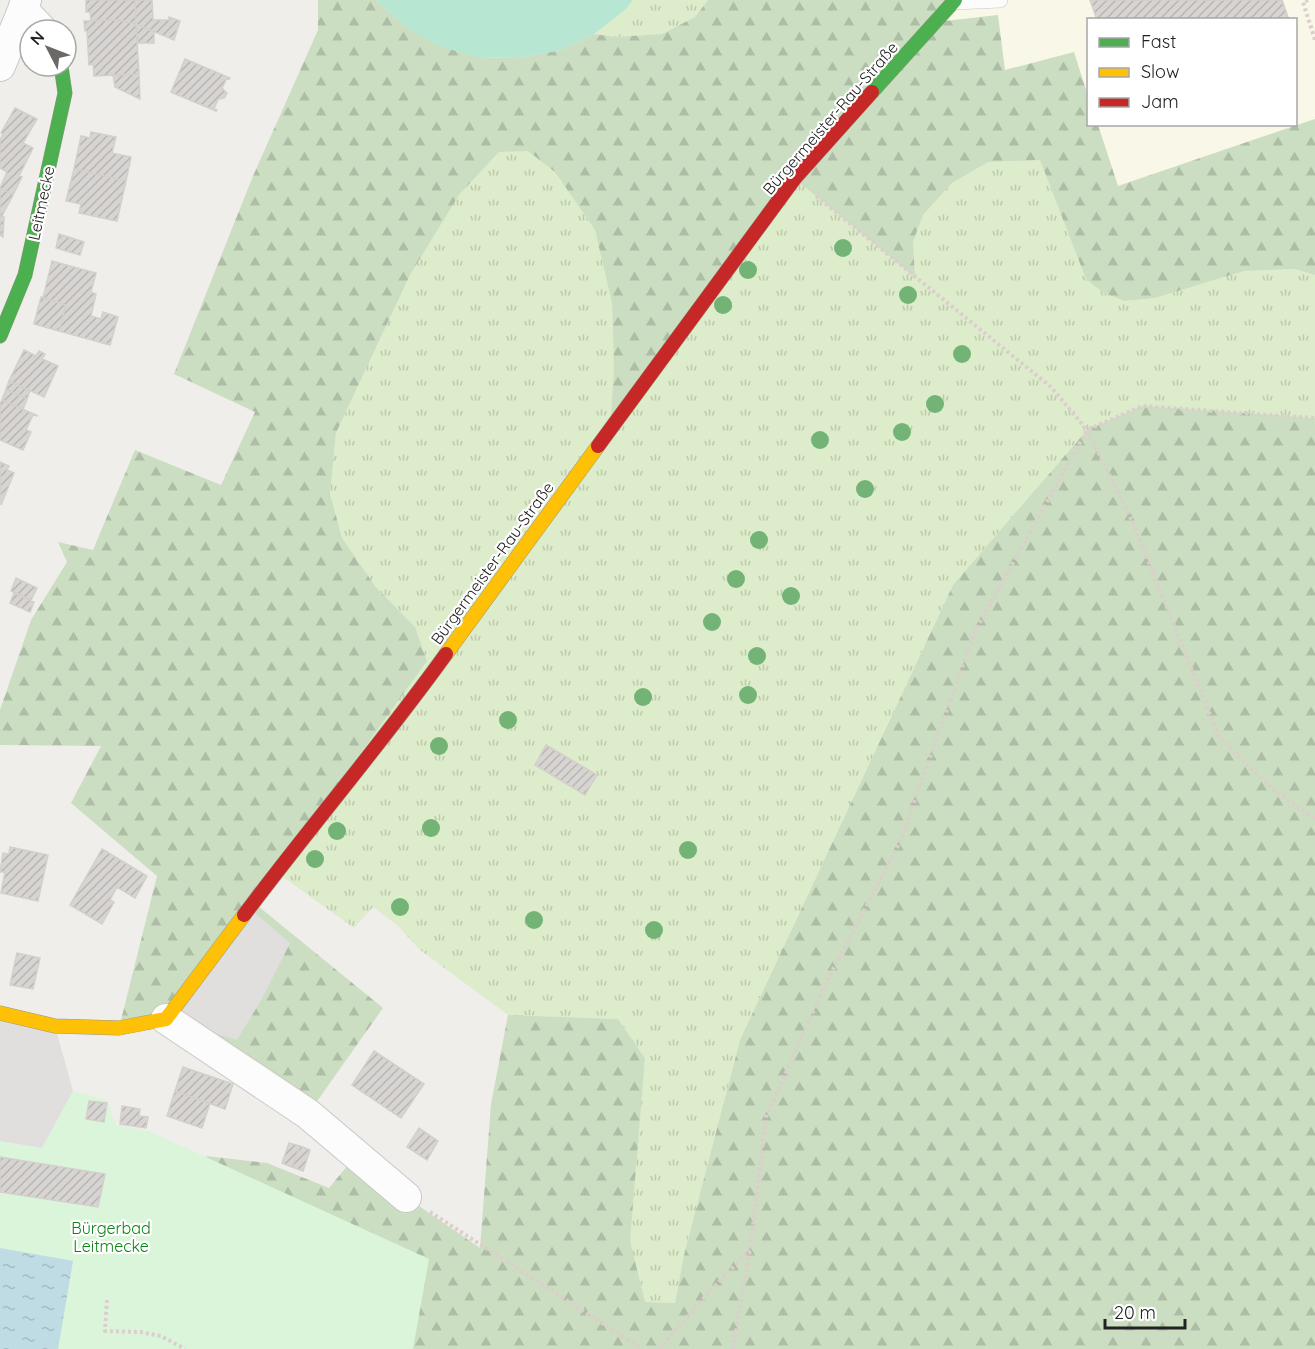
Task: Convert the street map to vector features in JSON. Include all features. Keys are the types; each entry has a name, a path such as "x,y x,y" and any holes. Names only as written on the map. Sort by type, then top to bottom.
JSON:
{"street":[{"name":"Bürgermeister-Rau-Straße","path":"166,1019 276,872 414,699 795,178 955,1"},
{"path":"0,66 30,14"},
{"name":"Leitmecke","path":"0,336 25,275 65,93 63,78"},
{"path":"0,1013 55,1026 119,1028 166,1019 308,1114 406,1197"}],"lane":[{"path":"955,1 1000,0"}],"path":[{"path":"1308,0 1303,2 1315,40"},
{"path":"795,178 1051,387 1087,430 1134,525 1218,735 1272,789 1315,819"},
{"path":"733,1349 750,1250 766,1118 828,979 900,842 975,631 1087,430 1142,406 1315,418"},
{"path":"406,1197 642,1349"},
{"path":"659,1349 750,1250"},
{"path":"107,1299 105,1331 140,1332 161,1336 185,1349"}],"shaded area":[{"path":"955,0 1315,0 1315,119 1297,125 1297,18 1087,18 1087,93 1074,53 1005,70 936,22"},
{"path":"1098,126 1294,126 1118,186"},
{"path":"249,908 290,943 263,997 237,1040 166,1019"},
{"path":"0,1013 55,1026 73,1091 42,1148 0,1141"}],"green space":[{"path":"318,0 376,0 404,25 477,57 518,58 561,50 594,34 616,37 662,34 695,17 708,0 955,0 936,22 998,15 1005,70 1074,52 1087,93 1087,126 1098,126 1118,186 1315,119 1315,275 1295,269 1244,271 1155,298 1124,301 1102,292 1086,279 1040,160 988,162 952,183 923,215 913,242 915,277 795,179 610,429 614,369 612,303 595,230 555,172 528,151 499,152 459,195 410,275 336,433 330,494 342,538 375,586 415,627 427,661 253,902 383,1008 308,1114 166,1019 119,1028 157,876 71,803 101,746 0,745 0,710 31,620 67,562 58,542 93,550 135,450 221,485 255,412 174,374 253,176 318,30"},
{"path":"376,0 633,0 626,9 594,34 561,50 518,58 477,57 438,46 404,25"},
{"path":"633,0 708,0 695,17 662,34 616,37 594,34 626,9"},
{"path":"528,150 555,172 595,230 612,303 614,369 610,428 795,178 915,276 913,242 923,215 952,183 988,162 1040,160 1086,278 1102,292 1124,301 1155,298 1244,271 1295,269 1315,275 1315,819 1087,430 953,585 740,1040 684,1255 675,1303 645,1302 629,1241 645,1058 618,1019 508,1015 420,950 397,925 373,907 354,928 276,872 415,627 375,586 342,538 330,494 336,433 410,275 459,195 499,152"},
{"path":"1142,406 1315,418 1315,1349 363,1349 206,1156 267,1163 329,1188 357,1154 406,1197 480,1248 491,1104 508,1015 618,1019 645,1058 630,1241 645,1302 675,1303 684,1255 740,1040 953,585 1087,430"},
{"name":"Bürgerbad Leitmecke","path":"73,1091 107,1100 116,1125 149,1131 429,1259 413,1349 0,1349 0,1141 42,1148"}],"water":[{"path":"0,1248 73,1261 58,1349 0,1349"}],"building":[{"path":"86,0 135,0 136,24 119,20 91,21 90,12 86,12"},
{"path":"135,0 152,0 153,20 169,20 169,17 180,21 174,40 136,24"},
{"path":"1090,0 1282,0 1288,18 1096,18"},
{"path":"119,20 136,24 139,74 94,76 93,64 89,65 87,31 85,31 84,21"},
{"path":"136,24 154,32 154,43 138,43"},
{"path":"185,59 230,78 227,78 222,88 227,93 224,98 218,99 214,109 216,111 171,92"},
{"path":"139,74 140,99 115,87 113,75"},
{"path":"15,108 37,119 23,143 33,148 19,176 22,177 13,195 0,188 7,172 0,168 0,140 3,134 1,133"},
{"path":"91,132 116,137 112,153 131,157 126,181 74,169 81,136 90,138"},
{"path":"74,169 126,181 117,221 79,213 81,204 66,201"},
{"path":"0,188 13,195 2,216 4,217 3,237 0,235"},
{"path":"59,234 84,242 80,255 56,248"},
{"path":"52,261 96,273 91,292 96,294 91,316 101,319 103,312 118,317 110,345 59,331 66,305 43,298"},
{"path":"41,297 66,305 59,331 34,324"},
{"path":"24,350 36,356 39,351 45,354 42,359 58,366 44,397 9,381"},
{"path":"9,381 30,391 27,399 6,389"},
{"path":"6,389 27,399 23,409 2,400"},
{"path":"2,400 38,416 33,415 26,430 31,432 23,450 0,440"},
{"path":"0,462 9,466 7,470 14,473 1,505"},
{"path":"16,578 37,588 31,600 11,591"},
{"path":"14,593 34,602 30,612 10,603"},
{"path":"546,745 597,775 585,795 535,765"},
{"path":"10,847 48,855 38,901 1,893 5,872 0,872 3,853 9,854"},
{"path":"102,849 147,876 135,898 117,887 110,900 114,902 102,924 70,905"},
{"path":"17,953 40,958 33,989 10,985"},
{"path":"374,1051 424,1084 401,1118 352,1085"},
{"path":"183,1067 233,1084 225,1109 175,1091"},
{"path":"175,1091 210,1103 202,1128 167,1116"},
{"path":"89,1101 107,1103 104,1122 86,1119"},
{"path":"122,1106 140,1109 139,1116 148,1117 146,1128 120,1124"},
{"path":"419,1128 438,1141 427,1160 407,1147"},
{"path":"289,1143 300,1146 292,1167 282,1163"},
{"path":"300,1146 310,1150 303,1171 292,1167"},
{"path":"0,1157 105,1174 98,1207 0,1192"}],"traffic: fast":[{"path":"872,92 955,0"},
{"path":"0,336 25,275 65,93 63,78"}],"traffic: slow":[{"path":"446,654 598,446"},
{"path":"0,1013 55,1026 119,1028 166,1019 244,915"}],"traffic: jam":[{"path":"598,446 795,178 872,92"},
{"path":"244,915 446,654"}]}
